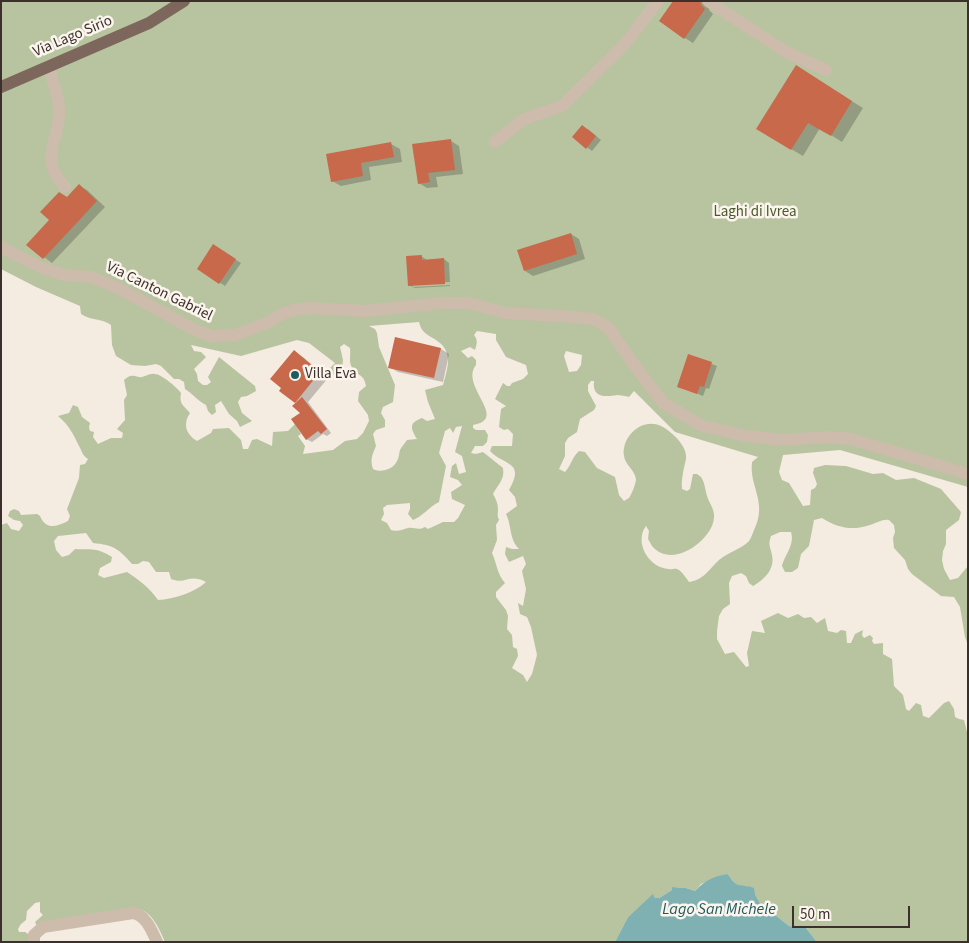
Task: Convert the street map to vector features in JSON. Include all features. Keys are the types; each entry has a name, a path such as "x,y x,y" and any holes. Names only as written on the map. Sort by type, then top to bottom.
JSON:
{"main road":[{"name":"Via Lago Sirio","path":"1,88 149,23 184,1"}],"street":[{"path":"495,142 524,119 562,106 624,44 658,1"},
{"path":"708,1 786,52 826,70"},
{"path":"50,65 50,74 59,106 59,118 51,151 52,165 56,177 65,187"},
{"name":"Via Canton Gabriel","path":"1,247 40,267 65,275 90,277 118,288 195,330 212,336 235,335 267,323 282,314 294,310 312,308 365,311 443,303 468,304 505,313 593,319 609,328 638,372 662,403 702,426 747,436 774,439 830,437 851,439 968,474"},
{"path":"34,942 34,935 43,927 133,913 140,914 158,942"}],"green space":[{"name":"Laghi di Ivrea","path":"1,1 968,1 968,487 840,450 783,455 779,472 782,480 789,483 803,506 810,505 811,490 817,484 813,473 814,468 825,465 846,466 873,474 883,473 896,480 914,478 941,489 961,512 959,520 946,530 946,544 942,560 950,580 958,578 968,566 968,645 960,607 954,597 941,596 912,574 905,560 894,548 894,525 889,520 864,527 845,528 822,518 814,520 809,546 801,554 798,568 792,572 785,572 782,566 791,545 791,532 780,532 771,536 769,543 773,560 772,565 768,573 761,580 753,586 749,583 746,576 741,573 732,576 729,583 730,604 723,609 719,616 717,639 725,654 734,652 746,667 749,666 747,653 752,631 765,633 761,621 778,613 788,618 798,614 804,618 811,617 817,623 825,618 828,631 837,633 841,630 846,631 847,643 851,643 855,634 863,630 862,635 864,638 870,635 873,638 874,644 883,643 883,654 892,659 894,686 903,695 906,709 909,711 916,703 921,705 923,716 929,718 944,703 949,701 954,709 955,717 964,720 968,736 968,942 817,942 806,928 789,926 769,910 762,907 748,886 736,884 728,874 701,884 695,891 672,887 672,890 659,898 655,898 653,895 628,917 615,942 165,942 152,918 139,909 37,926 35,922 43,915 40,912 40,902 35,903 27,911 26,920 18,929 19,932 25,932 31,936 31,942 1,942 1,525 7,523 11,529 19,531 23,525 20,521 8,516 10,511 14,509 19,511 21,515 37,514 45,524 52,526 68,521 70,516 67,509 79,478 80,465 85,464 88,459 83,454 70,430 58,416 69,413 73,405 78,407 82,417 90,423 90,431 94,432 93,437 98,444 111,438 122,438 123,433 117,429 125,420 124,400 127,395 124,380 131,376 141,377 153,374 165,379 181,393 181,402 190,413 186,421 186,428 197,441 211,433 213,429 229,428 241,440 243,449 248,449 252,440 257,439 272,446 273,432 288,431 295,424 301,434 298,436 305,446 303,454 333,450 345,441 357,439 363,433 369,421 368,415 358,401 359,392 366,386 365,382 363,377 355,372 351,366 350,348 344,344 340,347 343,360 342,370 334,375 330,373 330,368 335,363 309,343 297,340 241,356 191,345 194,351 201,352 206,357 194,369 198,381 203,385 211,382 208,377 219,357 255,386 256,391 241,397 238,402 242,413 252,421 240,427 221,401 215,405 216,412 212,415 206,405 185,389 184,382 174,379 161,366 156,364 145,366 131,365 116,356 112,345 111,325 81,314 80,306 1,269","holes":["419,322 425,333 443,347 448,358 443,385 425,390 435,419 427,421 422,418 414,422 412,429 417,439 407,440 400,450 393,467 383,471 373,469 372,466 372,458 376,446 373,434 376,430 385,427 385,420 381,413 383,407 393,402 395,385 379,347 375,329 369,326","477,331 496,334 496,340 506,357 526,365 528,374 510,386 503,383 495,399 506,406 501,409 499,427 504,430 508,429 513,434 512,446 492,446 490,451 511,465 515,474 514,481 509,490 515,497 517,506 506,514 512,537 519,549 506,547 505,554 509,562 523,556 526,564 522,571 526,589 523,606 518,603 520,614 527,617 531,627 537,655 532,674 527,682 523,675 512,668 518,656 517,649 513,647 512,635 507,629 508,616 506,610 496,597 496,592 505,583 502,580 492,553 497,540 496,525 499,520 497,503 493,494 502,479 503,468 483,452 471,453 475,446 483,446 487,442 488,435 485,430 473,428 473,425 483,422 487,416 486,409 474,382 473,373 476,360 472,356 468,358 461,351 470,347 475,350 477,342 474,335","566,351 582,355 581,365 577,371 569,372 564,356","591,381 594,381 595,391 604,396 618,395 629,397 634,391 675,432 758,457 752,462 752,471 759,511 758,520 749,541 719,560 702,577 694,581 689,582 678,569 670,569 654,564 642,546 643,532 646,526 649,531 648,539 655,549 663,554 682,553 700,542 707,535 714,518 713,509 701,477 697,474 693,474 690,489 687,491 682,489 682,477 686,459 682,444 669,431 654,424 640,427 629,436 626,442 624,456 636,480 629,498 624,501 619,495 615,477 597,468 585,452 579,451 565,472 559,469 565,456 565,443 568,438 577,432 580,419 594,410 596,406 588,391 588,385","462,426 455,452 462,456 466,472 459,474 456,463 452,466 450,477 458,480 462,485 451,492 452,499 465,505 458,518 454,522 443,522 428,529 425,527 420,529 408,528 398,531 391,530 387,523 381,520 384,514 383,508 387,505 410,503 408,514 413,520 439,502 446,466 439,453 445,431 450,428 453,433 456,427","86,533 93,543 116,549 132,564 138,564 143,561 149,562 156,572 169,572 171,579 180,581 195,579 206,582 184,595 158,600 144,584 127,572 104,578 98,575 100,568 111,562 112,557 107,554 94,550 75,549 69,555 62,557 56,550 54,541 58,536"]}],"water":[{"name":"Lago San Michele","path":"728,874 737,884 754,888 755,895 762,907 769,910 789,926 806,928 817,942 615,942 628,917 653,894 655,898 659,898 672,890 672,887 695,891 710,879"}],"building":[{"path":"673,1 700,1 705,9 684,39 659,21"},
{"path":"796,65 852,101 831,136 808,123 791,150 756,129"},
{"path":"582,125 596,136 586,149 572,137"},
{"path":"451,139 455,170 428,173 430,182 418,184 412,144"},
{"path":"391,142 394,157 361,163 363,176 331,182 326,154"},
{"path":"79,184 97,201 43,259 26,245 49,220 40,212 59,192 67,197"},
{"path":"571,233 577,254 524,271 517,250"},
{"path":"213,244 236,259 219,284 197,269"},
{"path":"422,255 422,260 444,258 445,284 408,286 406,256"},
{"path":"395,337 441,348 434,378 388,368"},
{"name":"Villa Eva","path":"294,350 320,372 295,403 279,391 281,388 270,379"},
{"path":"688,354 712,362 704,387 700,386 697,394 677,387"},
{"path":"302,397 327,429 321,434 318,431 306,440 291,419 300,413 292,406"}],"place":[{"name":"Villa Eva","path":"295,375"}]}
